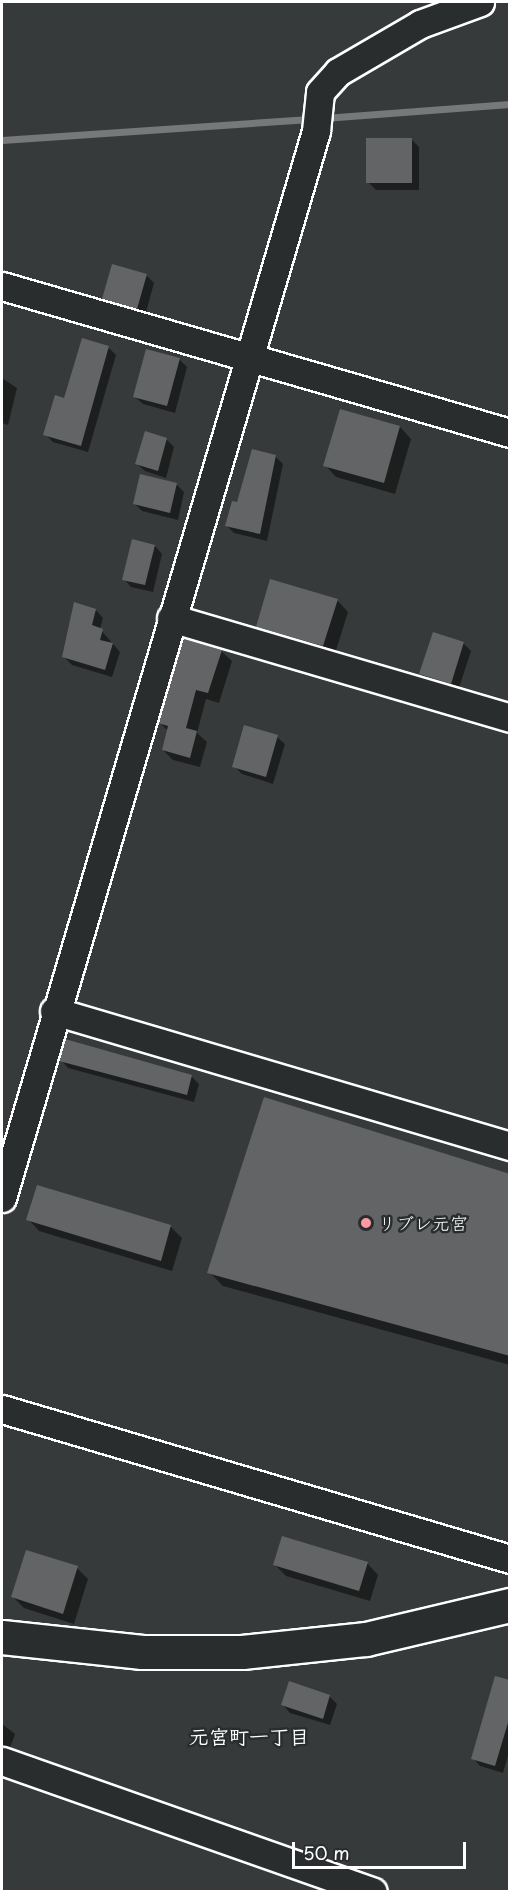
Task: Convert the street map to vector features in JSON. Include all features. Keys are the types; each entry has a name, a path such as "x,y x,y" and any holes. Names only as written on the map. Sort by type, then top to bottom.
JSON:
{"street":[{"path":"2,1198 54,1011 316,131 320,92 338,72 420,24 480,2"},
{"path":"2,286 510,433"},
{"path":"171,618 510,718"},
{"path":"54,1011 510,1146"},
{"path":"2,1409 510,1558"},
{"path":"2,1636 142,1652 242,1652 366,1639 510,1605"},
{"path":"2,1761 373,1892"}],"building":[{"path":"366,138 412,138 412,183 366,183"},
{"path":"112,264 147,274 137,309 102,299"},
{"path":"82,338 109,346 81,446 43,435 55,395 64,398"},
{"path":"146,349 180,358 167,406 133,397"},
{"path":"340,409 400,426 384,483 323,466"},
{"path":"145,431 167,438 158,471 135,464"},
{"path":"252,449 276,455 260,534 225,526 232,501 237,502"},
{"path":"140,474 177,483 170,513 133,504"},
{"path":"132,539 155,545 145,585 122,580"},
{"path":"270,579 338,599 323,646 256,627"},
{"path":"74,602 96,609 92,625 103,629 100,640 113,643 105,670 62,657"},
{"path":"433,632 464,642 451,684 419,674"},
{"path":"183,638 222,650 208,693 196,690 186,728 197,731 190,758 162,750 168,726 158,723"},
{"path":"244,725 278,735 266,777 232,767"},
{"path":"65,1039 192,1075 187,1095 59,1061"},
{"name":"リブレ元宮","path":"264,1097 510,1174 510,1356 207,1273"},
{"path":"37,1185 171,1225 161,1261 26,1220"},
{"path":"282,1536 368,1562 359,1591 273,1565"},
{"path":"26,1550 78,1566 63,1614 11,1597"},
{"path":"495,1676 510,1680 510,1716 495,1766 471,1759"},
{"path":"289,1681 330,1695 323,1719 281,1705"}],"waterway":[{"path":"324,118 510,104"},
{"path":"2,140 310,119"}],"place":[{"name":"リブレ元宮","path":"366,1223"}],"district":[{"name":"元宮町一丁目","path":"249,1736"}]}
